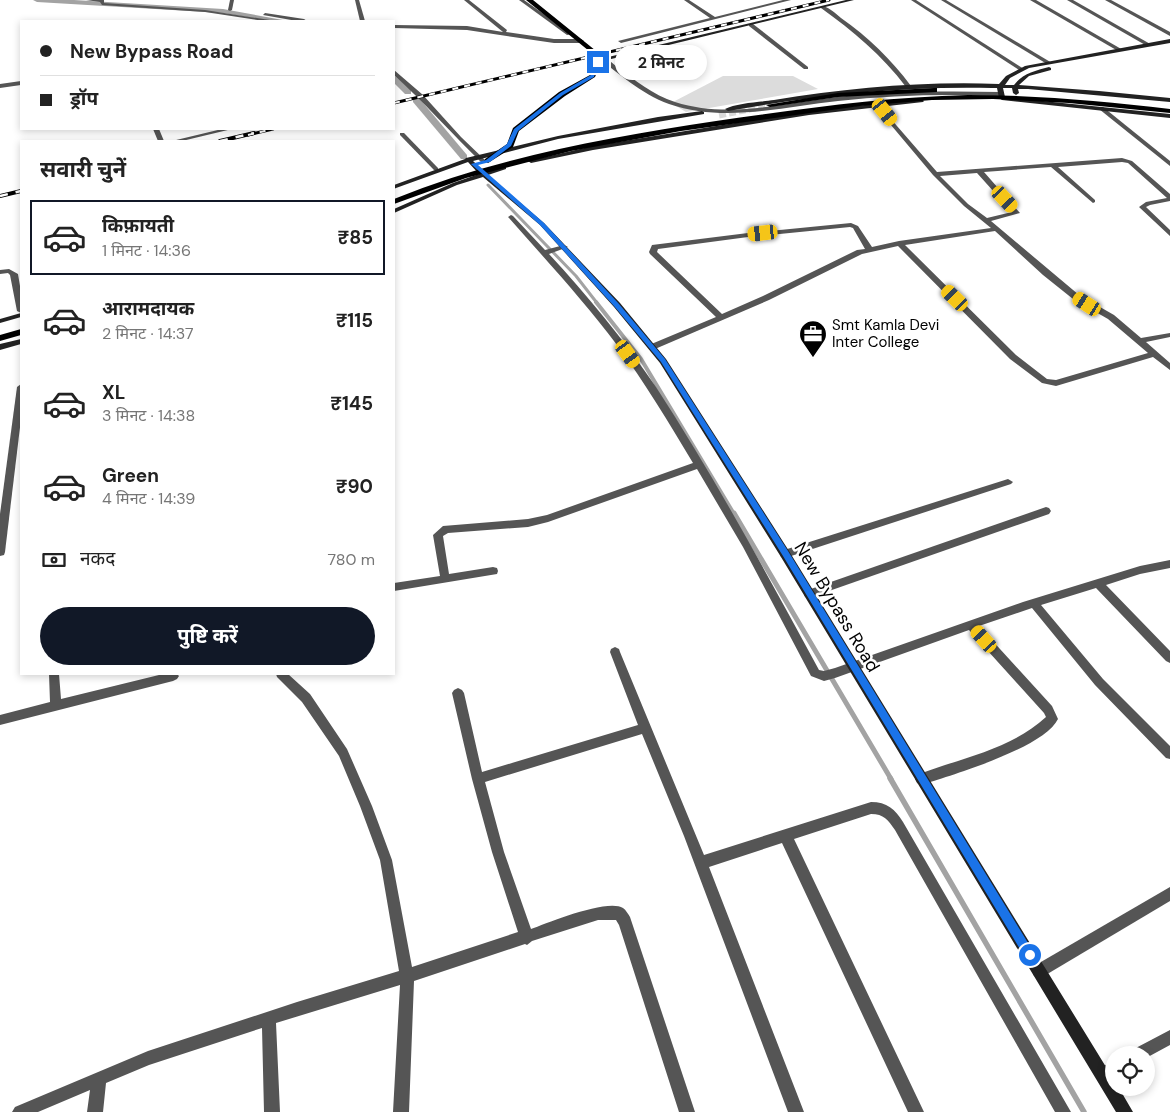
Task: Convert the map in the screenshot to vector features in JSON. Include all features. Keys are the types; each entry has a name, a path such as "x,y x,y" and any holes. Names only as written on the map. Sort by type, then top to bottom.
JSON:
{"main road":[{"path":"530,0 603,59"},
{"path":"395,210 505,148 511,143 516,130 562,94 593,76 598,62 603,59 852,0"},
{"path":"1001,92 1008,77 1021,69 1170,41"},
{"path":"1016,92 1027,75 1046,69 1170,45"},
{"path":"1037,65 1046,69"},
{"path":"728,109 809,96 908,86 1001,92 1101,108 1170,116"},
{"path":"770,105 838,96 916,90 1016,92 1170,100"},
{"path":"395,202 479,164 603,142 854,104 1001,92"},
{"path":"1016,92 1170,106"},
{"path":"1016,92 1170,111"},
{"path":"395,187 436,169 538,159 809,113 942,97"},
{"path":"505,148 580,132 702,113"},
{"path":"395,194 479,164 579,139 719,115"},
{"name":"New Bypass Road","path":"479,164 542,224 559,248 663,361 785,554 1039,971 1105,1067"},
{"path":"0,321 20,315"},
{"path":"0,330 20,324"},
{"path":"0,338 20,332"},
{"path":"0,347 20,340"},
{"name":"New Bypass Road","path":"1119,1096 1126,1112"}],"street":[{"path":"88,0 103,4 227,11 296,20"},
{"path":"227,11 232,0"},
{"path":"357,0 363,20"},
{"path":"466,0 506,32"},
{"path":"521,0 647,90 663,99 704,110 741,112 866,97 1001,92"},
{"path":"686,0 714,19"},
{"path":"621,41 789,0"},
{"path":"913,0 1021,69"},
{"path":"942,0 1049,63"},
{"path":"1032,0 1120,50"},
{"path":"1069,0 1149,45"},
{"path":"1107,0 1170,34"},
{"path":"823,6 864,37 888,59 908,86"},
{"path":"227,11 268,20"},
{"path":"752,25 806,68"},
{"path":"395,27 468,28 506,32 554,41 581,41"},
{"path":"395,73 418,94 479,164"},
{"path":"0,86 20,83"},
{"path":"877,105 934,174 966,205 997,229 1053,279 1076,297 1111,317 1170,367"},
{"path":"1101,108 1170,164"},
{"path":"178,140 203,132 220,130"},
{"path":"402,134 436,169"},
{"path":"934,174 1128,161 1170,198"},
{"path":"1054,166 1092,201"},
{"path":"980,172 1017,213 986,220"},
{"path":"1170,198 1148,203 1142,207 1170,234"},
{"path":"511,217 545,252 636,366 747,545 815,673 829,675 1034,603 1098,583 1170,564"},
{"path":"722,318 653,252 655,248 748,234 851,225 856,227 869,249"},
{"path":"652,348 722,318 869,249 997,229"},
{"path":"899,243 1013,357 1045,382 1056,383 1154,354"},
{"path":"545,252 559,248"},
{"path":"0,272 9,271 14,274 20,306"},
{"path":"1138,341 1170,335"},
{"path":"0,552 4,495 20,392"},
{"path":"445,578 438,535 446,529 528,523 548,518 699,465"},
{"path":"785,554 1008,482"},
{"path":"809,594 1046,511"},
{"path":"395,587 493,570"},
{"path":"1098,583 1170,658"},
{"path":"1034,603 1099,682 1170,754"},
{"path":"921,779 1002,750 1042,729 1052,719 1048,710 971,625"},
{"path":"615,652 644,728 669,782 701,863 796,1112"},
{"path":"54,675 56,706"},
{"path":"282,675 306,698 343,753 366,806 386,860 407,976 401,1112"},
{"path":"1,724 56,706 173,676"},
{"path":"458,693 478,779 498,852 527,938"},
{"path":"478,779 644,728"},
{"path":"701,863 871,808 881,807 888,810 1063,1112"},
{"path":"786,837 916,1112"},
{"path":"1039,971 1170,894"},
{"path":"20,1112 148,1058 269,1018 527,938 598,913 620,913 687,1112"},
{"path":"269,1018 272,1112"},
{"path":"1154,1046 1170,1037"},
{"path":"95,1112 99,1079"}],"shaded area":[{"path":"723,76 793,76 818,89 686,112 671,103"}],"waterway":[{"path":"37,0 223,11 278,20"},
{"path":"395,79 408,92"},
{"path":"416,100 464,157"},
{"path":"488,185 576,276 597,303"},
{"path":"596,302 641,359 734,514"},
{"path":"734,513 891,779"},
{"path":"890,778 1084,1112"}],"tunnel":[{"path":"719,115 770,105"}],"railway":[{"path":"395,103 829,0"},
{"path":"248,135 269,130"},
{"path":"224,140 254,133"},
{"path":"0,196 20,191"}],"place":[{"name":"Smt Kamla Devi Inter College","path":"813,358"}],"route":[{"path":"598,62 593,76 562,94 529,122 516,130 510,145 488,161 474,164 483,174 542,224 617,305 663,361 790,562 1030,955"}]}
